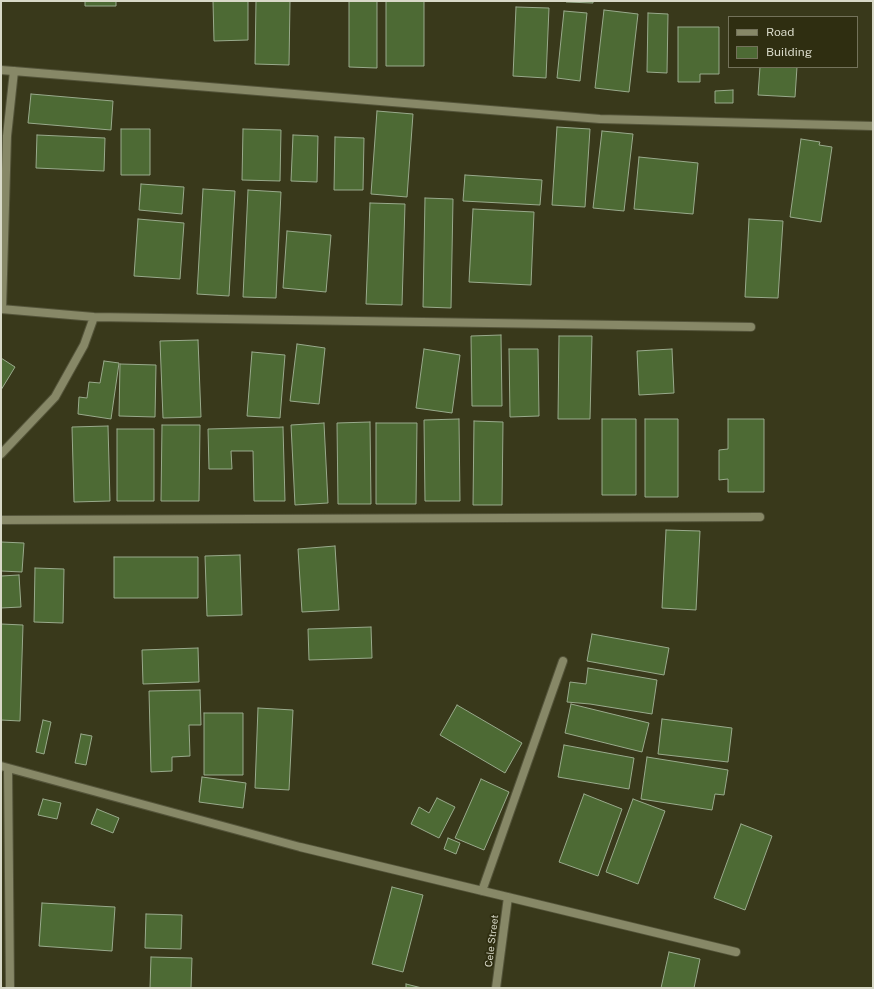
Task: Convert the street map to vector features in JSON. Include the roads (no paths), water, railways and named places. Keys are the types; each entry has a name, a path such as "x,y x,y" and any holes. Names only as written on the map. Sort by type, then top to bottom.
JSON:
{"street":[{"path":"1,70 600,119 873,126"},
{"path":"14,71 7,136 1,309 94,317 751,327"},
{"path":"1,454 55,397 84,345 94,317"},
{"path":"1,520 760,517"},
{"path":"482,891 563,661"},
{"path":"10,988 4,767 300,847 736,952"},
{"name":"Cele Street","path":"496,988 508,897"}]}
